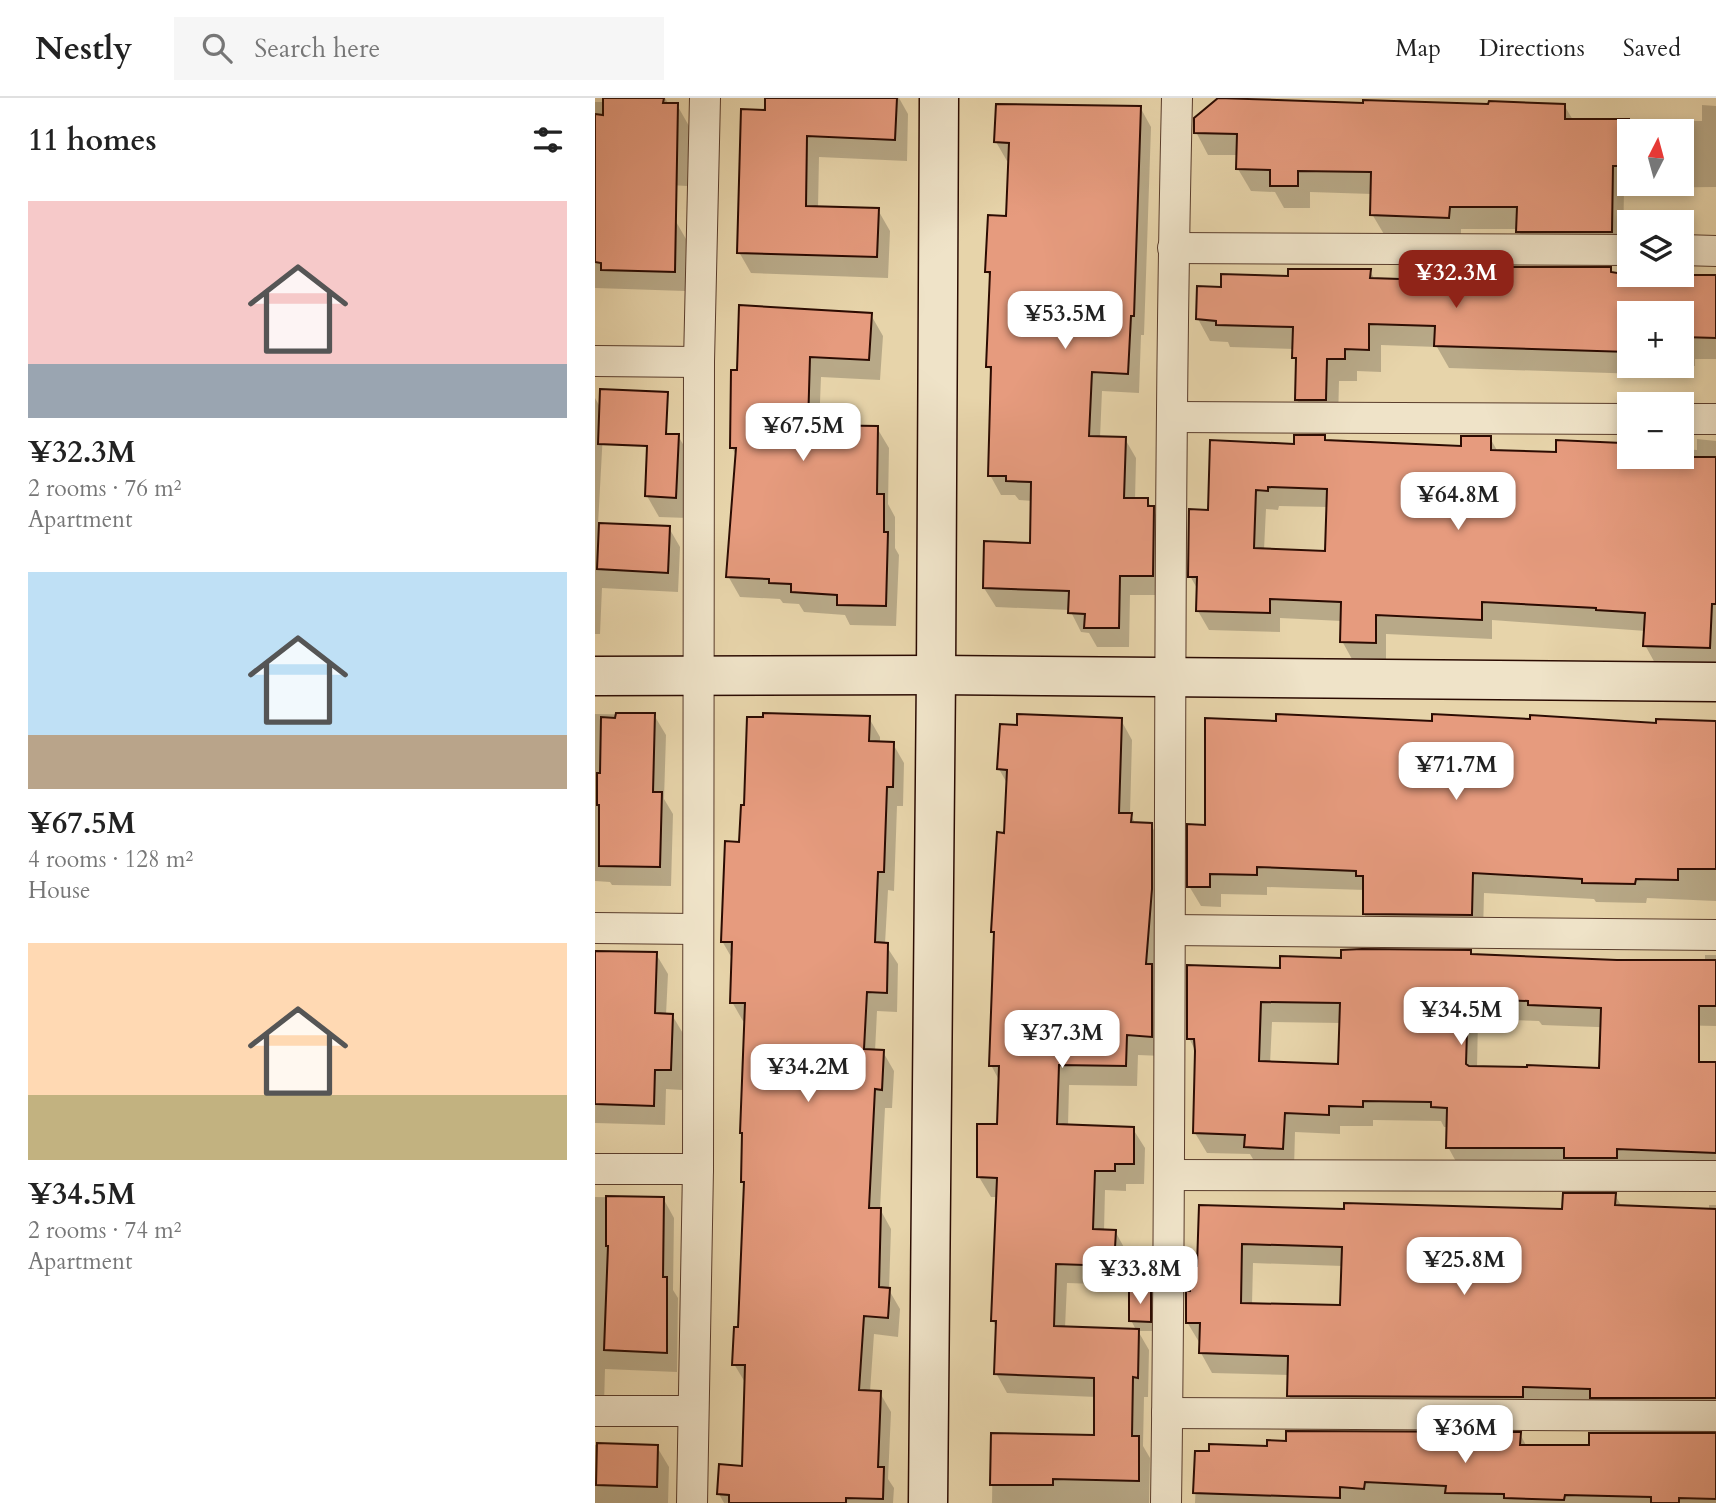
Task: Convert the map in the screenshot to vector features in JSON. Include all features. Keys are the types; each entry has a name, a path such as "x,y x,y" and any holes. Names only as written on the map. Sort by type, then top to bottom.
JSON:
{"street":[{"path":"692,1503 698,1170 699,362 705,98"},
{"path":"928,1503 939,98"},
{"path":"1166,1503 1171,930 1169,679 1177,98"},
{"path":"1173,248 1617,250"},
{"path":"1694,250 1716,251"},
{"path":"595,361 699,362"},
{"path":"1173,417 1617,419"},
{"path":"1694,419 1716,419"},
{"path":"595,676 936,675 1716,682"},
{"path":"595,928 697,929"},
{"path":"1171,930 1716,935"},
{"path":"595,1169 698,1170"},
{"path":"1169,1175 1716,1176"},
{"path":"595,1411 692,1411"},
{"path":"1167,1413 1716,1416"}],"building":[{"path":"603,98 664,98 663,103 678,103 675,272 601,270 601,263 595,262 595,114 603,115"},
{"path":"765,98 897,98 895,140 807,136 806,206 879,208 877,257 737,253 741,109 765,110"},
{"path":"1218,98 1363,103 1363,100 1565,104 1565,119 1617,119 1612,232 1516,232 1517,207 1450,207 1449,218 1370,215 1371,172 1298,171 1298,186 1270,186 1270,170 1236,169 1237,134 1194,133 1194,118"},
{"path":"996,104 1141,106 1134,316 1131,316 1128,374 1092,372 1089,436 1126,437 1124,498 1148,498 1148,506 1154,506 1153,576 1120,576 1119,628 1084,628 1085,614 1068,613 1069,591 983,588 984,541 1030,543 1031,482 1006,481 1006,476 988,476 991,367 986,367 990,272 985,272 988,215 1006,216 1009,143 994,142"},
{"path":"1478,267 1611,267 1611,272 1617,273 1617,287 1694,287 1694,275 1716,275 1716,338 1694,337 1694,301 1617,301 1617,352 1434,346 1435,326 1369,324 1369,350 1345,349 1345,359 1327,359 1326,400 1295,400 1296,358 1292,358 1293,327 1216,325 1216,321 1196,319 1197,286 1221,287 1221,274 1288,276 1288,269 1371,269 1370,278 1461,281 1461,276 1478,277"},
{"path":"739,305 872,313 869,360 810,357 808,425 878,426 877,494 884,494 884,532 888,532 886,606 837,605 837,595 791,592 791,584 769,583 769,579 726,577 736,448 730,448 731,370 737,370"},
{"path":"600,389 668,392 666,434 679,434 676,498 645,496 647,446 598,444"},
{"path":"1294,435 1325,435 1325,440 1461,446 1461,436 1491,436 1491,450 1556,452 1556,440 1617,443 1617,469 1694,469 1694,457 1716,457 1716,604 1712,604 1710,648 1643,646 1645,613 1596,608 1482,602 1482,620 1376,615 1376,643 1340,642 1341,602 1270,599 1270,613 1196,611 1197,577 1188,577 1189,509 1208,510 1210,440 1294,444","holes":["1268,487 1327,489 1325,551 1254,548 1256,490 1268,491"]},
{"path":"599,523 670,526 668,573 597,569"},
{"path":"616,713 655,713 653,792 662,792 660,867 599,866 597,773 600,773 601,717 615,718"},
{"path":"763,713 870,716 869,741 894,742 893,787 887,787 884,872 878,872 875,942 888,943 887,993 867,992 864,1049 884,1050 882,1090 875,1089 869,1208 881,1208 879,1287 890,1288 888,1318 864,1316 859,1390 881,1391 878,1467 884,1467 883,1499 846,1498 846,1503 729,1503 729,1495 717,1494 719,1464 742,1466 745,1365 732,1365 734,1327 738,1327 744,1182 741,1182 740,1133 745,1003 730,1003 732,942 721,942 725,841 739,842 741,805 744,805 747,717 763,717"},
{"path":"1017,714 1122,718 1119,813 1132,813 1131,822 1152,823 1152,889 1146,964 1152,964 1152,1037 1127,1035 1126,1066 1059,1065 1057,1124 1134,1127 1134,1164 1115,1164 1115,1171 1095,1171 1093,1229 1116,1230 1114,1266 1056,1264 1054,1326 1139,1329 1138,1378 1133,1377 1132,1436 1139,1436 1139,1481 1053,1479 1053,1485 990,1485 991,1433 1094,1435 1094,1378 994,1374 996,1321 991,1321 997,1178 977,1177 977,1124 997,1124 999,1066 989,1066 994,932 991,932 997,832 1004,833 1007,770 997,769 1000,724 1017,725"},
{"path":"1276,714 1432,721 1432,714 1530,719 1530,715 1656,723 1656,719 1716,721 1716,869 1678,869 1678,880 1636,879 1635,884 1582,883 1582,879 1473,873 1472,915 1363,914 1363,876 1356,876 1356,871 1257,867 1257,875 1210,874 1210,887 1187,887 1187,824 1205,825 1205,718 1276,721"},
{"path":"1341,950 1471,950 1471,954 1617,960 1716,960 1716,1006 1699,1006 1699,1062 1716,1062 1716,1153 1617,1149 1617,1158 1564,1158 1564,1148 1446,1148 1447,1108 1431,1107 1431,1102 1363,1101 1363,1107 1329,1106 1329,1115 1285,1113 1283,1149 1244,1147 1245,1135 1193,1133 1195,1051 1194,1039 1187,1039 1187,965 1280,968 1280,956 1341,958","holes":["1468,999 1601,1008 1599,1068 1469,1066 1466,1064","1261,1002 1340,1003 1338,1064 1259,1061"]},
{"path":"595,951 657,952 655,1013 673,1014 671,1070 655,1070 654,1106 595,1104"},
{"path":"1563,1193 1616,1193 1615,1205 1716,1209 1716,1398 1590,1398 1590,1389 1523,1387 1523,1397 1287,1396 1288,1356 1199,1353 1200,1323 1186,1323 1186,1291 1190,1291 1190,1266 1197,1266 1199,1205 1344,1209 1344,1203 1562,1209","holes":["1242,1244 1342,1247 1340,1305 1241,1303"]},
{"path":"606,1196 664,1197 663,1277 667,1277 667,1353 604,1350 608,1246"},
{"path":"1129,1291 1151,1291 1151,1322 1129,1321"},
{"path":"1286,1431 1521,1432 1520,1445 1589,1445 1589,1433 1716,1433 1716,1499 1679,1498 1679,1503 1651,1503 1651,1497 1565,1495 1564,1500 1504,1498 1504,1494 1445,1493 1446,1486 1365,1482 1364,1489 1340,1487 1340,1498 1193,1493 1195,1451 1209,1451 1209,1444 1267,1446 1267,1440 1286,1441"},
{"path":"597,1443 658,1445 657,1487 596,1485"}]}
